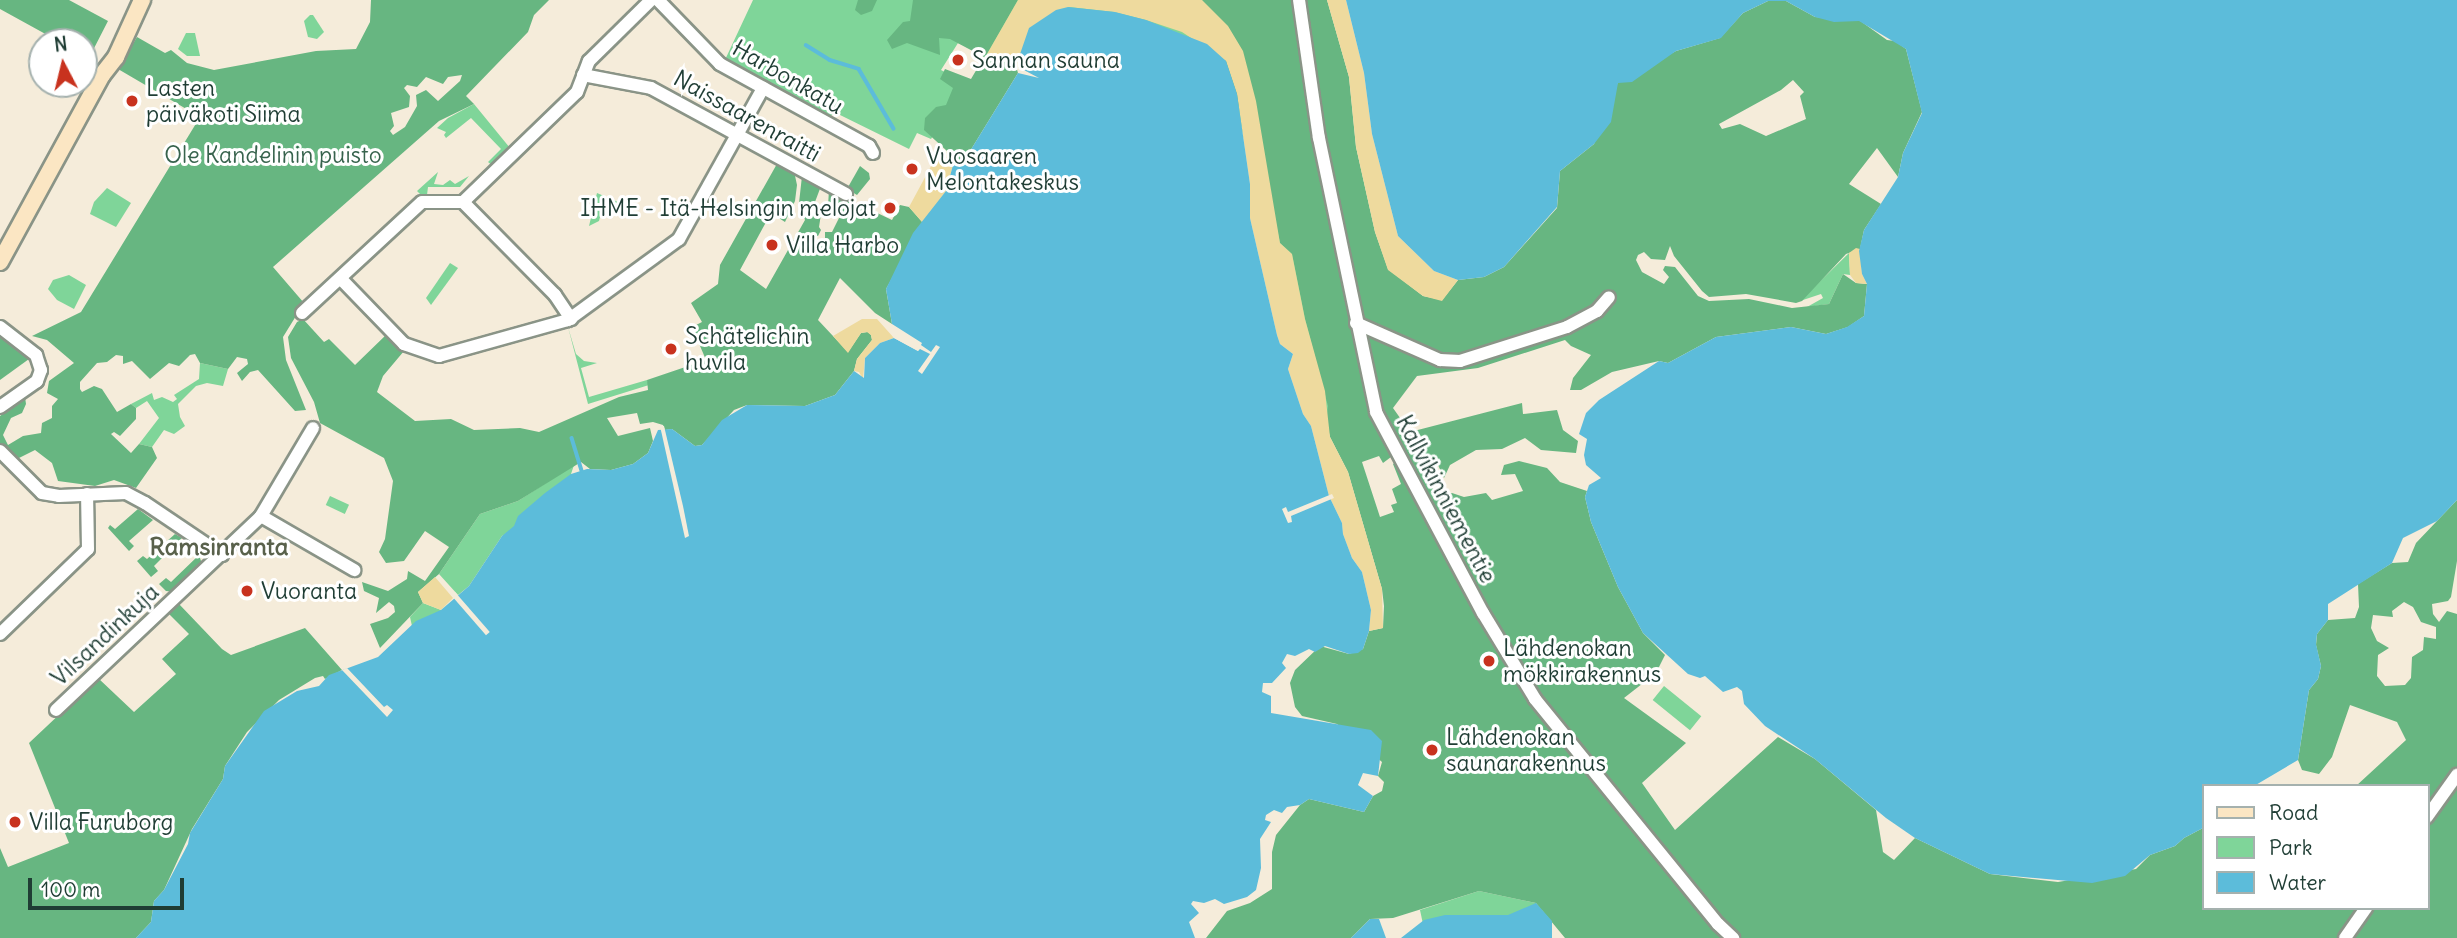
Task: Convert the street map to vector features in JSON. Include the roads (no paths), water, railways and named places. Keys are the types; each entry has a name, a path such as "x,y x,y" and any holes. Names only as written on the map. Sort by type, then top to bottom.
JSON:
{"street":[{"path":"0,262 108,64 109,52 126,31 142,0"},
{"path":"302,313 422,202 463,202 577,92 589,61 651,0"},
{"name":"Harbonkatu","path":"658,0 720,64 869,146 873,153"},
{"name":"Kallvikinniementie","path":"1299,0 1319,138 1376,412 1511,663 1547,715 1619,799 1718,924 1733,938"},
{"name":"Naissaarenraitti","path":"583,75 651,88 846,194"},
{"path":"341,279 404,344 439,356 571,319 679,239 763,88"},
{"path":"463,202 555,295 571,319"},
{"path":"1356,323 1440,360 1460,361 1567,327 1597,311 1609,297"},
{"path":"0,327 36,355 41,370 37,381 0,407"},
{"name":"Vilsandinkuja","path":"56,710 261,516 313,428"},
{"path":"0,451 42,493 126,493 222,555"},
{"path":"0,634 89,550 86,494"},
{"path":"261,516 354,570"},
{"path":"2429,814 2457,775"},
{"path":"2345,938 2365,910"}],"water":[{"path":"1346,0 2457,0 2457,500 2437,521 2403,538 2392,563 2328,604 2328,620 2317,634 2316,644 2321,666 2318,679 2309,690 2298,760 2257,784 2202,784 2202,829 2175,846 2150,855 2125,876 2092,883 1990,874 1915,838 1886,818 1815,759 1765,726 1744,704 1742,691 1737,687 1723,692 1705,676 1700,678 1688,674 1643,633 1618,587 1591,522 1585,497 1589,485 1601,478 1586,465 1584,455 1587,439 1579,434 1586,413 1599,400 1659,361 1668,363 1716,337 1791,327 1826,334 1847,327 1864,316 1867,284 1862,274 1859,251 1864,230 1898,177 1903,153 1922,113 1906,49 1859,21 1834,22 1815,17 1786,1 1768,1 1743,13 1721,38 1676,51 1632,82 1618,83 1611,122 1594,144 1560,171 1557,207 1504,267 1484,277 1458,280 1434,271 1398,236 1372,134 1364,73"},
{"path":"1068,7 1115,12 1146,20 1207,44 1226,61 1237,94 1250,184 1250,218 1277,335 1280,344 1293,354 1288,369 1303,414 1311,426 1329,496 1342,523 1352,558 1362,572 1371,610 1369,631 1363,649 1358,653 1349,654 1325,646 1315,652 1309,649 1295,656 1287,654 1282,663 1286,668 1272,683 1263,683 1262,692 1271,696 1271,713 1371,730 1382,741 1378,776 1363,773 1358,785 1373,796 1364,812 1309,799 1300,805 1287,807 1282,813 1274,810 1266,815 1265,820 1271,822 1260,839 1261,868 1256,890 1247,897 1224,904 1215,899 1204,903 1193,901 1191,904 1199,913 1189,922 1195,938 136,938 151,922 154,901 164,890 188,844 190,833 223,779 225,766 264,711 297,691 319,686 329,675 378,657 416,621 441,610 469,586 502,536 514,526 518,516 545,493 571,474 587,469 611,470 633,464 648,453 658,430 672,429 695,446 702,445 722,420 747,405 805,406 835,395 854,371 864,378 865,358 880,343 894,338 918,351 922,343 892,324 886,289 913,233 946,191 953,165 967,156 1018,73 1039,78 1022,69 1019,57 1029,28 1056,10"},
{"path":"1536,903 1552,921 1552,938 1401,938 1424,920 1445,915 1508,915"},
{"path":"1370,919 1379,919 1386,938 1351,938"}],"waterway":[{"path":"806,45 830,60 859,69 894,129"},
{"path":"572,438 582,471"}],"place":[{"name":"Sannan sauna","path":"958,60"},
{"name":"Lasten päiväkoti Siima","path":"132,101"},
{"name":"Vuosaaren Melontakeskus","path":"912,169"},
{"name":"IHME - Itä-Helsingin melojat","path":"890,208"},
{"name":"Villa Harbo","path":"772,245"},
{"name":"Schätelichin huvila","path":"671,349"},
{"name":"Vuoranta","path":"247,591"},
{"name":"Lähdenokan mökkirakennus","path":"1489,661"},
{"name":"Lähdenokan saunarakennus","path":"1432,750"},
{"name":"Villa Furuborg","path":"15,822"}],"district":[{"name":"Ramsinranta","path":"219,547"}],"park label":[{"name":"Ole Kandelinin puisto","path":"273,155"}]}
